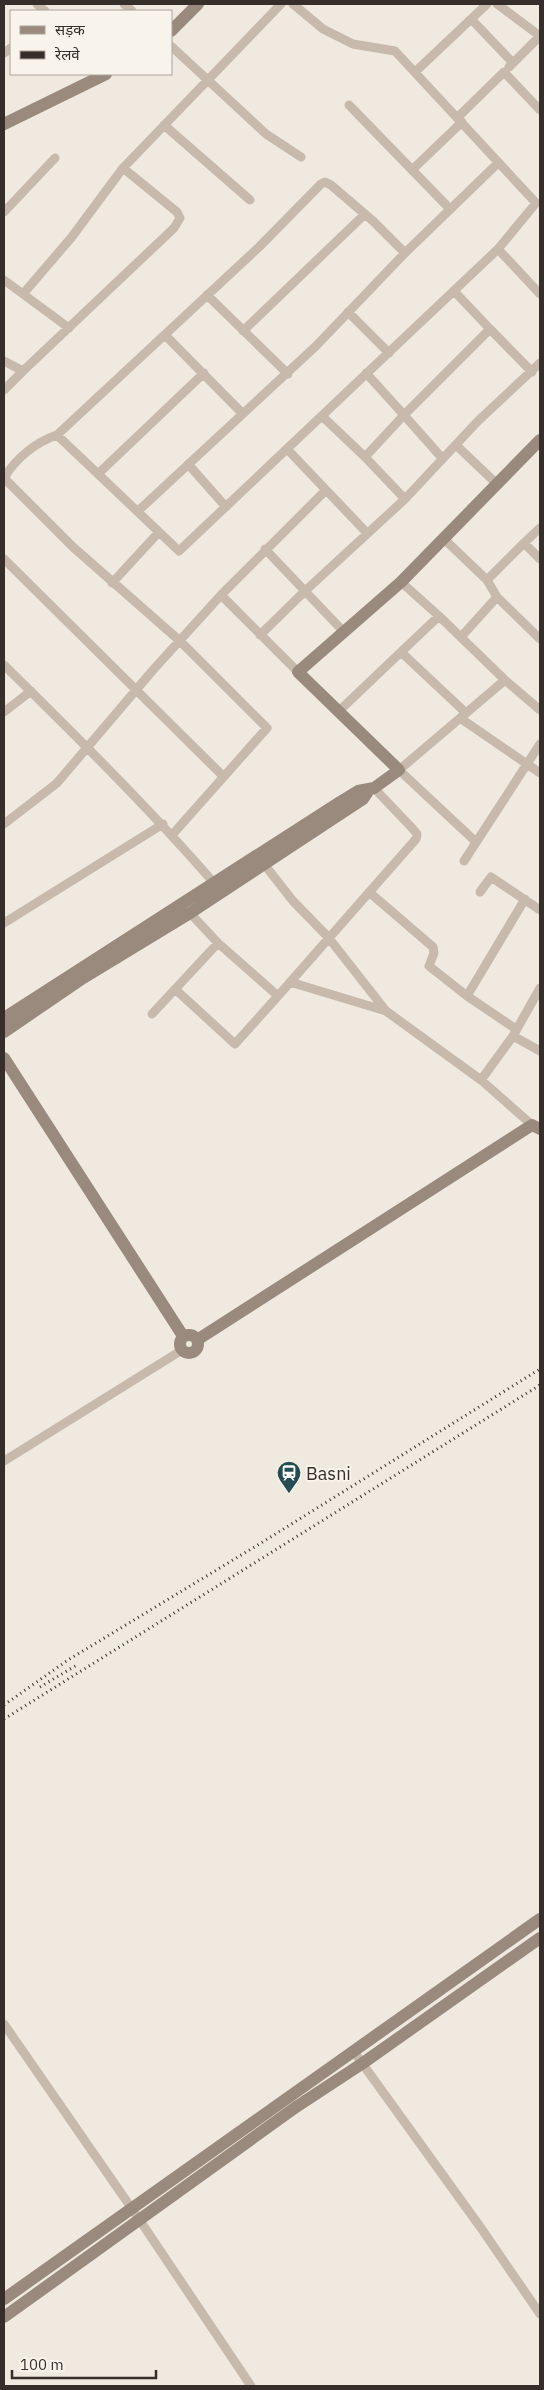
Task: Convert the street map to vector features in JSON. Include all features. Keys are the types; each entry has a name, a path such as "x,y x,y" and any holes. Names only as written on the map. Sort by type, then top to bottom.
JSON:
{"street":[{"path":"172,30 198,4"},
{"path":"23,294 71,238 123,168 281,4"},
{"path":"57,435 179,551 454,292 498,249 538,205 396,51 353,44 323,29 293,4"},
{"path":"415,72 487,4"},
{"path":"412,170 540,36 497,4"},
{"path":"472,20 513,63"},
{"path":"172,47 266,134 302,157"},
{"path":"504,72 540,110"},
{"path":"6,124 104,75"},
{"path":"349,105 450,209"},
{"path":"164,125 250,200"},
{"path":"4,212 55,158"},
{"path":"138,511 242,413 288,374 405,252 498,162"},
{"path":"4,390 174,228 180,218 177,212 123,168"},
{"path":"172,835 267,728 180,641 112,583 5,474 30,448 41,440 57,435 259,247 321,184 325,182 331,185 366,214 405,252"},
{"path":"244,331 366,214"},
{"path":"498,249 540,294"},
{"path":"4,280 69,328"},
{"path":"454,292 532,372"},
{"path":"207,295 288,374"},
{"path":"348,312 389,353"},
{"path":"365,457 490,329"},
{"path":"165,335 204,372 242,413"},
{"path":"4,361 23,371"},
{"path":"260,635 405,499 442,458 457,446 478,421 540,363"},
{"path":"99,473 204,372"},
{"path":"366,373 442,458"},
{"path":"323,417 405,499"},
{"path":"298,672 401,582 540,440"},
{"path":"457,446 498,485"},
{"path":"288,450 367,533"},
{"path":"188,464 226,507"},
{"path":"4,824 57,783 136,690 221,595 326,490"},
{"path":"487,580 540,528"},
{"path":"112,583 159,532"},
{"path":"444,539 487,580 497,597 540,639"},
{"path":"524,543 540,558"},
{"path":"265,549 343,631"},
{"path":"4,559 223,776"},
{"path":"401,582 505,680 540,710"},
{"path":"221,595 298,672 475,841"},
{"path":"461,637 497,597"},
{"path":"340,711 439,616"},
{"path":"401,652 463,716 540,773"},
{"path":"4,665 89,747 163,824 214,883"},
{"path":"4,1032 83,978 190,913 363,799 371,789 400,770 505,680"},
{"path":"4,712 30,691"},
{"path":"464,861 475,841 528,765 540,744"},
{"path":"4,1018 340,802 358,791 371,789"},
{"path":"176,989 235,1044 416,839 416,834 371,789"},
{"path":"4,923 163,824"},
{"path":"197,1340 536,1127 481,1080 386,1011 328,937 293,901 264,864"},
{"path":"480,892 490,877 540,910"},
{"path":"368,892 433,947 434,952 429,966 540,1051"},
{"path":"467,996 525,899"},
{"path":"190,913 218,943 278,996"},
{"path":"152,1014 218,943"},
{"path":"290,982 386,1011"},
{"path":"481,1080 515,1032 540,988"},
{"path":"4,1058 184,1336"},
{"path":"182,1350 180,1341 184,1336 191,1335 197,1340"},
{"path":"182,1350 193,1352 197,1348 197,1340"},
{"path":"4,1461 182,1350"},
{"path":"4,2317 135,2214 354,2052 540,1919"},
{"path":"4,2299 363,2063 540,1938"},
{"path":"4,2024 251,2386"},
{"path":"354,2052 482,2228 540,2314"}],"railway":[{"path":"4,1705 68,1660 261,1543 540,1369"},
{"path":"4,1719 540,1385"},
{"path":"40,1687 77,1665"}],"place":[{"name":"Basni","path":"289,1494"}]}
